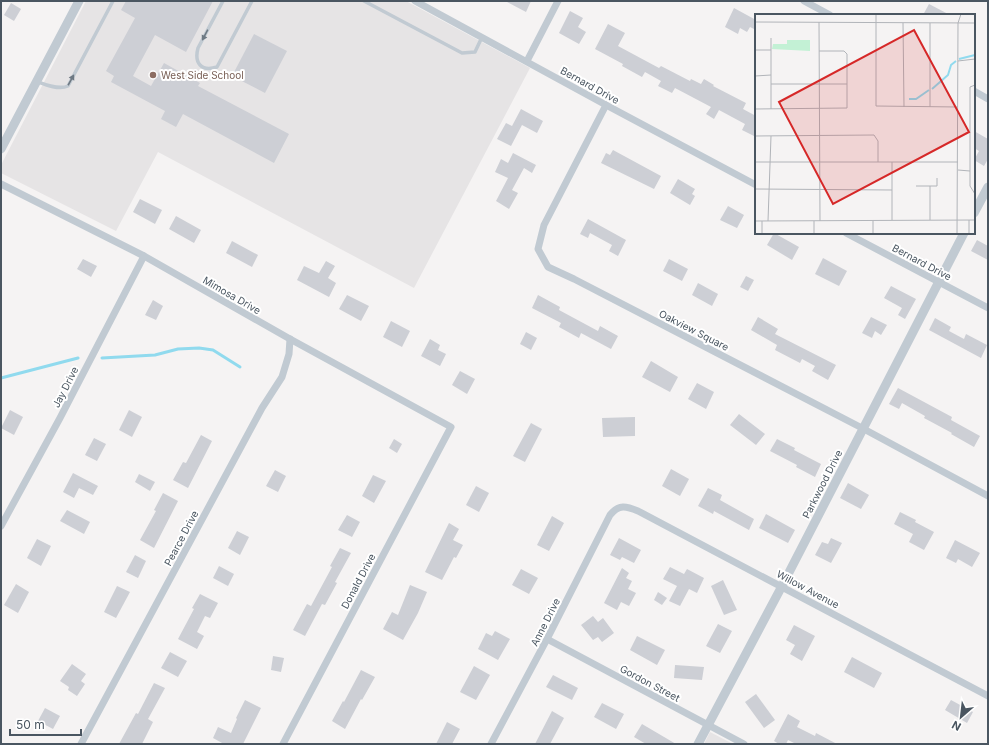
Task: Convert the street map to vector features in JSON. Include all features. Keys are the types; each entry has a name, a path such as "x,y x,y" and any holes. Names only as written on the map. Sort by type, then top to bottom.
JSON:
{"street":[{"path":"1,150 79,1"},
{"name":"Bernard Drive","path":"415,1 755,184"},
{"path":"526,61 558,1"},
{"path":"804,1 828,14"},
{"path":"975,92 988,99"},
{"name":"Oakview Square","path":"606,105 544,225 538,249 548,267 862,428 988,496"},
{"name":"Mimosa Drive","path":"1,184 144,256 290,339 451,427"},
{"path":"975,211 988,187"},
{"name":"Bernard Drive","path":"848,234 988,308"},
{"name":"Parkwood Drive","path":"698,744 782,586 862,428 963,234"},
{"name":"Jay Drive","path":"1,526 60,418 144,256"},
{"name":"Pearce Drive","path":"82,744 262,408 282,377 289,354 290,339"},
{"name":"Donald Drive","path":"283,744 451,427"},
{"name":"Willow Avenue","path":"616,508 629,507 638,511 988,696"},
{"name":"Anne Drive","path":"491,744 547,640 610,515 616,508"},
{"name":"Gordon Street","path":"547,640 744,744"}],"lane":[{"path":"36,82 65,88 68,86 113,1"},
{"path":"223,1 198,48 196,57 197,62 204,67 211,69 217,67 252,1"},
{"path":"364,1 462,53 475,52 482,37"}],"shaded area":[{"path":"86,1 406,1 530,68 414,288 158,152 116,231 1,173 1,165"},
{"path":"710,732 733,744 704,744"}],"building":[{"path":"126,1 213,1 186,52 155,35 133,76 151,86 164,63 200,83 198,86 289,134 274,163 183,114 176,127 161,119 165,111 111,82 114,76 106,71 135,18 121,10"},
{"path":"505,1 531,1 526,12"},
{"path":"11,3 21,9 14,21 4,15"},
{"path":"929,4 948,14 924,14"},
{"path":"734,8 755,19 755,30 750,27 747,32 740,28 738,34 725,27"},
{"path":"570,11 583,18 578,27 586,32 579,44 559,33"},
{"path":"608,24 625,33 618,46 659,68 661,66 690,81 691,79 701,84 704,79 714,85 713,86 746,103 743,109 755,115 755,136 742,130 745,124 719,110 714,119 706,114 711,107 675,88 672,93 658,86 661,81 645,72 642,77 622,66 623,64 595,49"},
{"path":"254,34 287,51 265,93 232,76"},
{"path":"521,109 543,121 537,133 522,125 511,146 497,139 506,123 512,126"},
{"path":"975,132 988,139 988,159 984,166 975,161 979,151 975,149"},
{"path":"613,150 661,176 654,189 601,163 606,153 610,155"},
{"path":"513,153 536,165 532,173 524,168 512,190 518,193 509,209 496,201 508,178 495,172 501,159 508,163"},
{"path":"678,179 695,189 692,194 695,196 690,205 670,193"},
{"path":"140,199 162,210 155,224 133,212"},
{"path":"728,206 744,215 737,228 720,220"},
{"path":"176,216 201,230 194,243 169,229"},
{"path":"588,219 626,240 618,256 609,251 612,245 590,233 588,238 580,234"},
{"path":"773,234 776,234 799,247 792,260 767,245"},
{"path":"977,240 988,246 988,260 971,251"},
{"path":"232,241 258,255 252,267 226,253"},
{"path":"823,258 847,271 839,286 815,274"},
{"path":"83,259 97,266 91,277 77,269"},
{"path":"669,259 688,269 682,281 663,271"},
{"path":"326,261 335,266 328,278 336,283 329,297 297,280 304,266 319,273"},
{"path":"746,276 754,280 748,291 740,287"},
{"path":"698,283 718,294 712,306 692,295"},
{"path":"891,286 916,299 905,319 898,315 902,308 884,298"},
{"path":"347,295 369,306 361,321 339,309"},
{"path":"538,295 560,307 559,310 598,331 600,326 618,336 611,349 581,333 579,338 559,327 561,323 532,308"},
{"path":"153,300 163,306 156,320 145,315"},
{"path":"758,317 778,329 775,334 836,365 828,380 812,371 815,366 802,359 800,363 775,350 777,345 751,330"},
{"path":"871,317 887,325 881,335 875,331 872,338 862,333"},
{"path":"935,318 951,327 949,331 964,339 966,334 987,345 981,358 929,330"},
{"path":"391,321 410,331 402,347 383,337"},
{"path":"526,332 537,338 531,350 520,344"},
{"path":"430,339 440,345 438,350 446,354 440,366 421,356"},
{"path":"651,361 678,377 670,392 642,377"},
{"path":"460,371 475,379 467,394 452,385"},
{"path":"697,383 714,392 706,409 688,399"},
{"path":"898,388 952,417 951,420 980,436 974,447 924,418 925,416 902,403 899,409 889,404"},
{"path":"10,410 23,417 14,435 1,428"},
{"path":"129,410 142,417 132,437 119,430"},
{"path":"739,414 765,434 756,445 730,425"},
{"path":"635,417 635,436 603,437 602,418"},
{"path":"531,423 542,429 525,462 513,456"},
{"path":"201,435 212,441 188,488 173,480 183,462 186,463"},
{"path":"94,438 106,444 97,461 85,455"},
{"path":"394,439 402,444 397,453 389,448"},
{"path":"777,439 821,464 815,477 796,467 797,465 770,451"},
{"path":"671,469 689,479 680,496 662,486"},
{"path":"275,470 286,476 278,492 266,486"},
{"path":"73,473 98,486 93,495 79,488 74,498 63,492"},
{"path":"139,474 155,482 150,491 135,482"},
{"path":"373,475 386,481 374,503 362,496"},
{"path":"848,483 869,495 861,509 840,498"},
{"path":"476,486 489,493 479,512 466,505"},
{"path":"708,488 722,495 720,500 754,519 749,530 714,511 713,514 698,506"},
{"path":"163,493 178,501 154,548 140,540 156,511 154,510"},
{"path":"67,510 90,522 84,534 60,521"},
{"path":"900,512 916,520 915,522 934,532 924,550 909,542 913,534 894,524"},
{"path":"766,514 795,530 788,543 759,528"},
{"path":"347,515 360,522 352,537 338,530"},
{"path":"552,516 564,523 549,551 537,545"},
{"path":"449,523 459,529 453,540 463,545 456,558 454,557 442,580 425,572"},
{"path":"237,531 249,537 240,555 228,548"},
{"path":"619,538 641,550 634,563 622,557 620,560 610,555"},
{"path":"831,538 842,543 831,563 815,555 822,542 828,544"},
{"path":"37,539 51,546 41,566 27,558"},
{"path":"955,540 980,553 972,567 958,559 956,563 946,558"},
{"path":"340,548 351,553 335,582 337,583 325,605 322,604 305,636 293,630 307,604 311,606 332,567 330,566"},
{"path":"135,555 146,561 138,578 126,572"},
{"path":"219,566 234,574 228,586 213,578"},
{"path":"670,567 684,574 687,569 704,578 697,593 689,589 680,606 669,601 677,586 663,579"},
{"path":"622,568 629,573 626,578 632,581 628,589 636,593 629,606 621,602 617,610 604,603"},
{"path":"521,569 538,578 529,594 512,585"},
{"path":"723,580 737,610 724,615 711,586"},
{"path":"16,584 29,592 18,613 4,605"},
{"path":"410,585 427,592 418,613 403,640 383,629 392,612 398,615"},
{"path":"117,586 130,592 116,618 104,612"},
{"path":"658,592 667,598 662,605 654,600"},
{"path":"200,594 218,603 210,618 205,616 197,632 204,636 197,649 178,639"},
{"path":"593,616 598,622 603,618 614,633 602,642 598,637 593,640 581,625"},
{"path":"718,624 732,631 720,653 706,646"},
{"path":"794,625 815,636 802,661 790,654 795,645 786,640"},
{"path":"495,631 510,639 498,660 478,649 486,633 492,636"},
{"path":"637,636 665,650 657,665 630,650"},
{"path":"170,652 187,661 178,677 161,668"},
{"path":"273,656 284,658 281,672 271,670"},
{"path":"852,657 882,673 874,688 844,672"},
{"path":"72,664 86,674 81,681 85,684 77,696 68,690 69,687 60,681"},
{"path":"675,665 704,667 702,680 674,678"},
{"path":"474,666 490,675 476,700 460,692"},
{"path":"361,670 375,677 345,729 332,721"},
{"path":"553,675 578,688 572,700 546,687"},
{"path":"154,683 165,688 148,719 153,722 142,744 119,744 136,713 138,714"},
{"path":"756,694 775,720 764,728 745,702"},
{"path":"245,700 261,708 243,744 224,744 213,738 218,727 231,733 237,719 236,718"},
{"path":"951,700 973,712 967,723 945,710"},
{"path":"602,703 624,714 616,729 594,717"},
{"path":"45,708 60,716 53,729 38,721"},
{"path":"552,711 564,718 550,744 535,744"},
{"path":"788,714 800,721 797,727 815,736 816,733 837,744 796,744 788,740 786,744 779,744 774,741"},
{"path":"447,722 460,729 452,744 436,744"},
{"path":"642,724 676,744 646,744 634,737"}],"waterway":[{"path":"102,358 155,355 178,349 199,348 213,350 240,367"},
{"path":"1,378 78,358"}],"place":[{"name":"West Side School","path":"153,75"}]}
